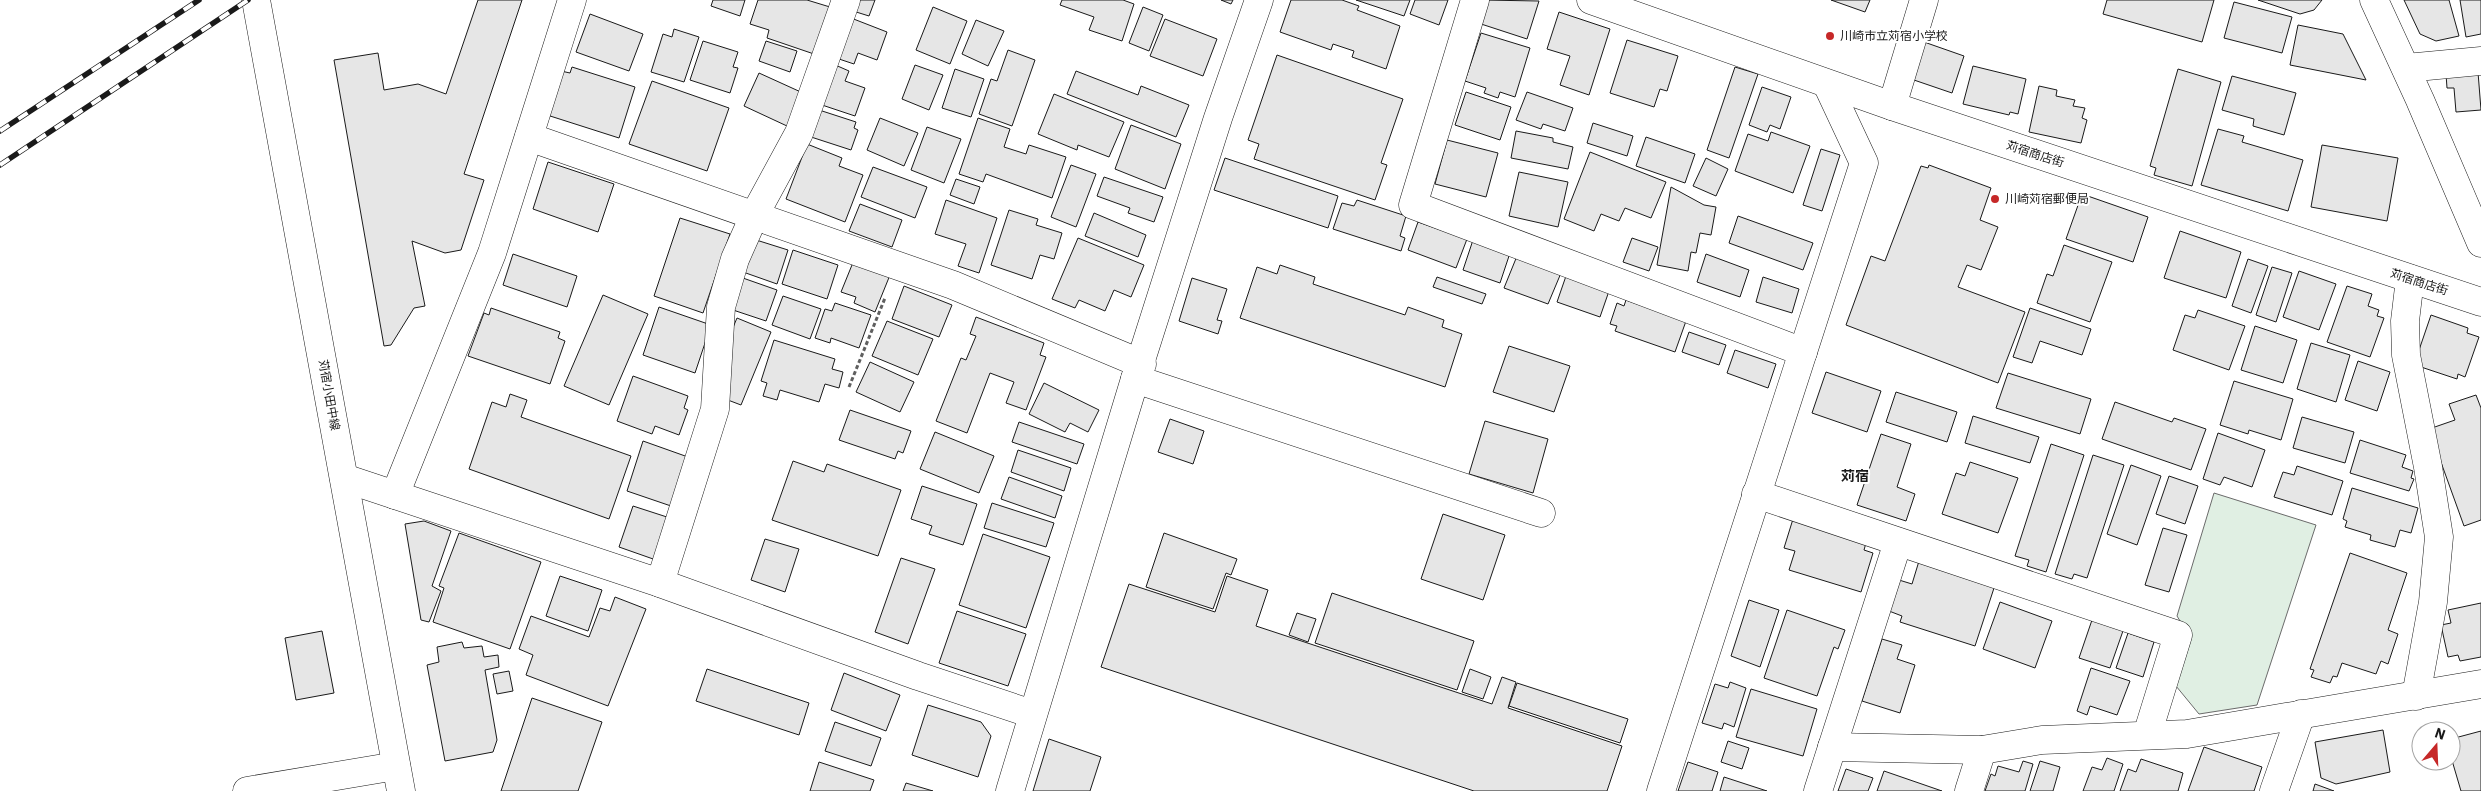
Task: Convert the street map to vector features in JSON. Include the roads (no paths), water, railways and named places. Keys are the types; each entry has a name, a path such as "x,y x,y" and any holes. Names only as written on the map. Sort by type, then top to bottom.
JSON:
{"street":[{"name":"苅宿小田中線","path":"256,0 399,778"},
{"path":"395,495 492,253 572,0"},
{"path":"660,583 715,409 721,307 735,259 755,214 799,133 846,0"},
{"path":"1010,791 1138,372 1218,118 1259,0"},
{"path":"1474,0 1413,206 1803,352"},
{"name":"苅宿商店街","path":"1591,0 1827,84 2481,302"},
{"path":"1892,106 1924,0"},
{"path":"2374,0 2406,68 2481,244"},
{"path":"2406,68 2481,61"},
{"path":"1661,791 1864,162 1827,84"},
{"path":"529,137 755,214 953,285 1138,372 1541,513"},
{"path":"2410,279 2405,321 2406,355 2428,467 2439,537 2433,602 2416,696"},
{"path":"344,478 660,583 923,678 1032,714"},
{"path":"1756,494 2178,635 2147,735"},
{"path":"1818,791 1898,542"},
{"path":"1832,747 1982,750 2042,740 2187,734 2481,684"},
{"path":"2274,791 2301,714"},
{"path":"1969,791 1982,750"},
{"path":"247,791 399,778"}],"railway":[{"path":"0,131 199,0"},
{"path":"0,165 248,0"}],"place":[{"name":"川崎市立苅宿小学校","path":"1830,36"},
{"name":"川崎苅宿郵便局","path":"1995,199"}],"district":[{"name":"苅宿","path":"1855,476"}]}
